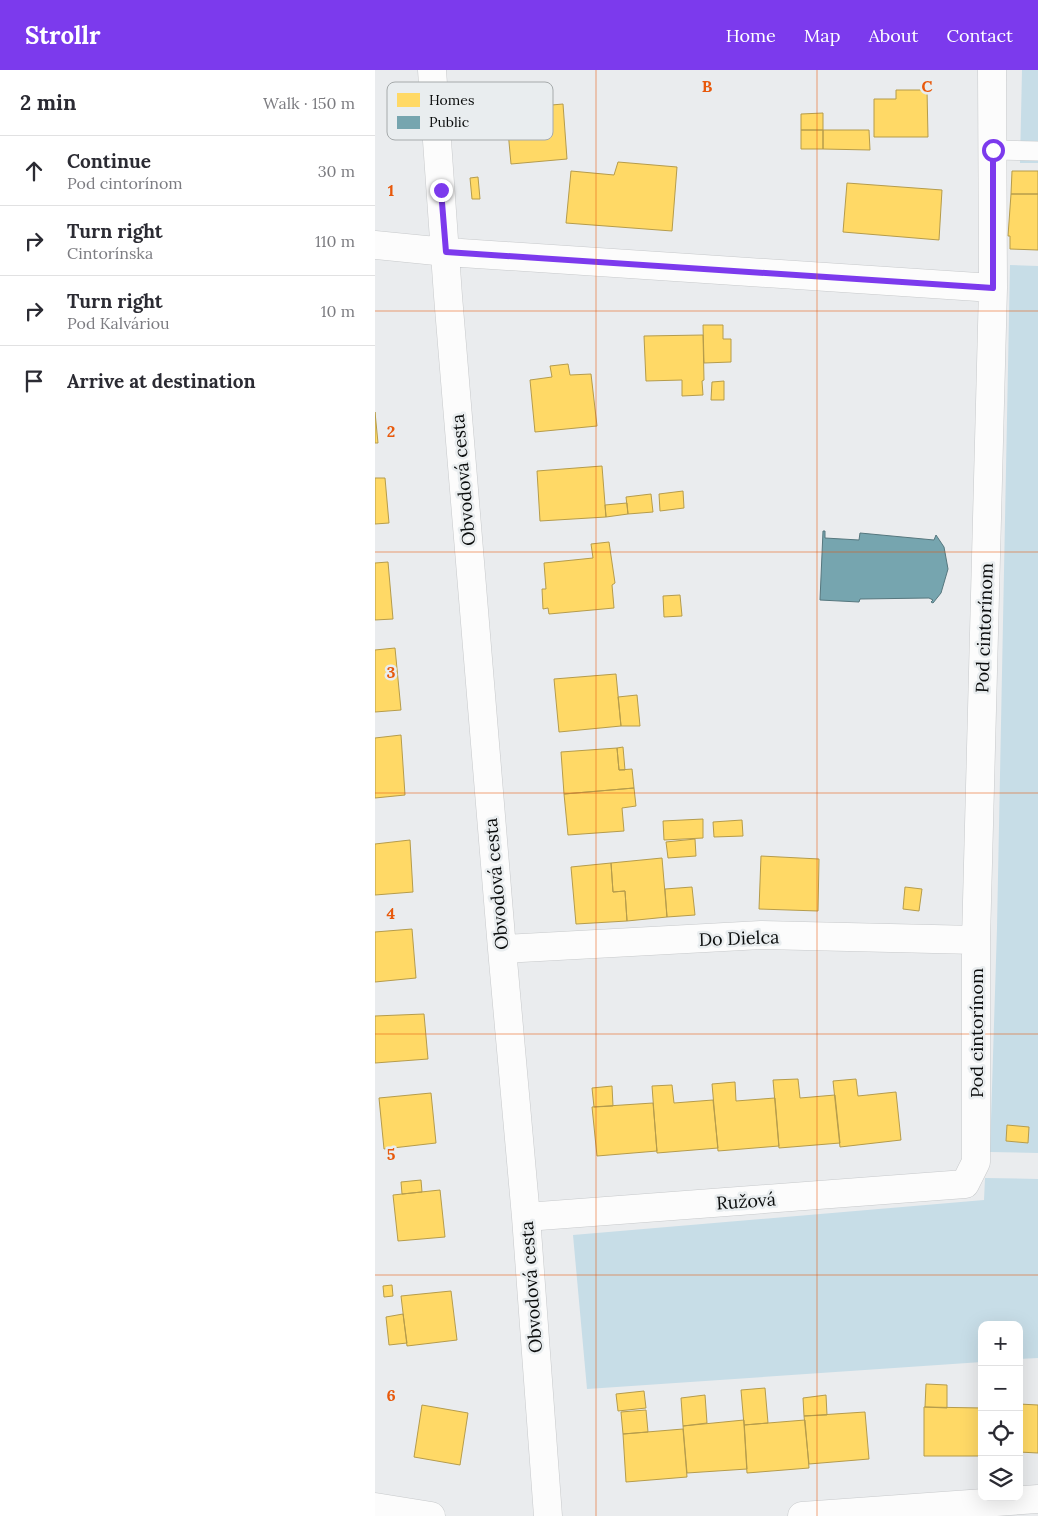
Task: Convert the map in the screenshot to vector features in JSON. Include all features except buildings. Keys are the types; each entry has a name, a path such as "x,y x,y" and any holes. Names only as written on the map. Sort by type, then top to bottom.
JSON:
{"street":[{"name":"Pod cintorínom","path":"965,1184 976,1162 976,940 993,288 992,70"},
{"name":"Obvodová cesta","path":"437,140 549,1516"},
{"path":"375,245 446,252 993,288"},
{"name":"Do Dielca","path":"502,949 761,936 976,940"},
{"name":"Ružová","path":"526,1217 965,1184"},
{"path":"802,1516 936,1511 1038,1499"},
{"path":"375,1507 431,1516"}],"lane":[{"path":"993,150 1038,151"}],"shaded area":[{"path":"1022,70 1038,70 1038,163 1020,163"},
{"path":"1010,265 1038,266 1038,1153 990,1152 997,928"},
{"path":"985,1178 1038,1179 1038,1358 1023,1359 1023,1321 978,1321 978,1362 587,1389 573,1235 984,1200"}],"route":[{"path":"441,190 446,252 993,288 993,150"}]}
